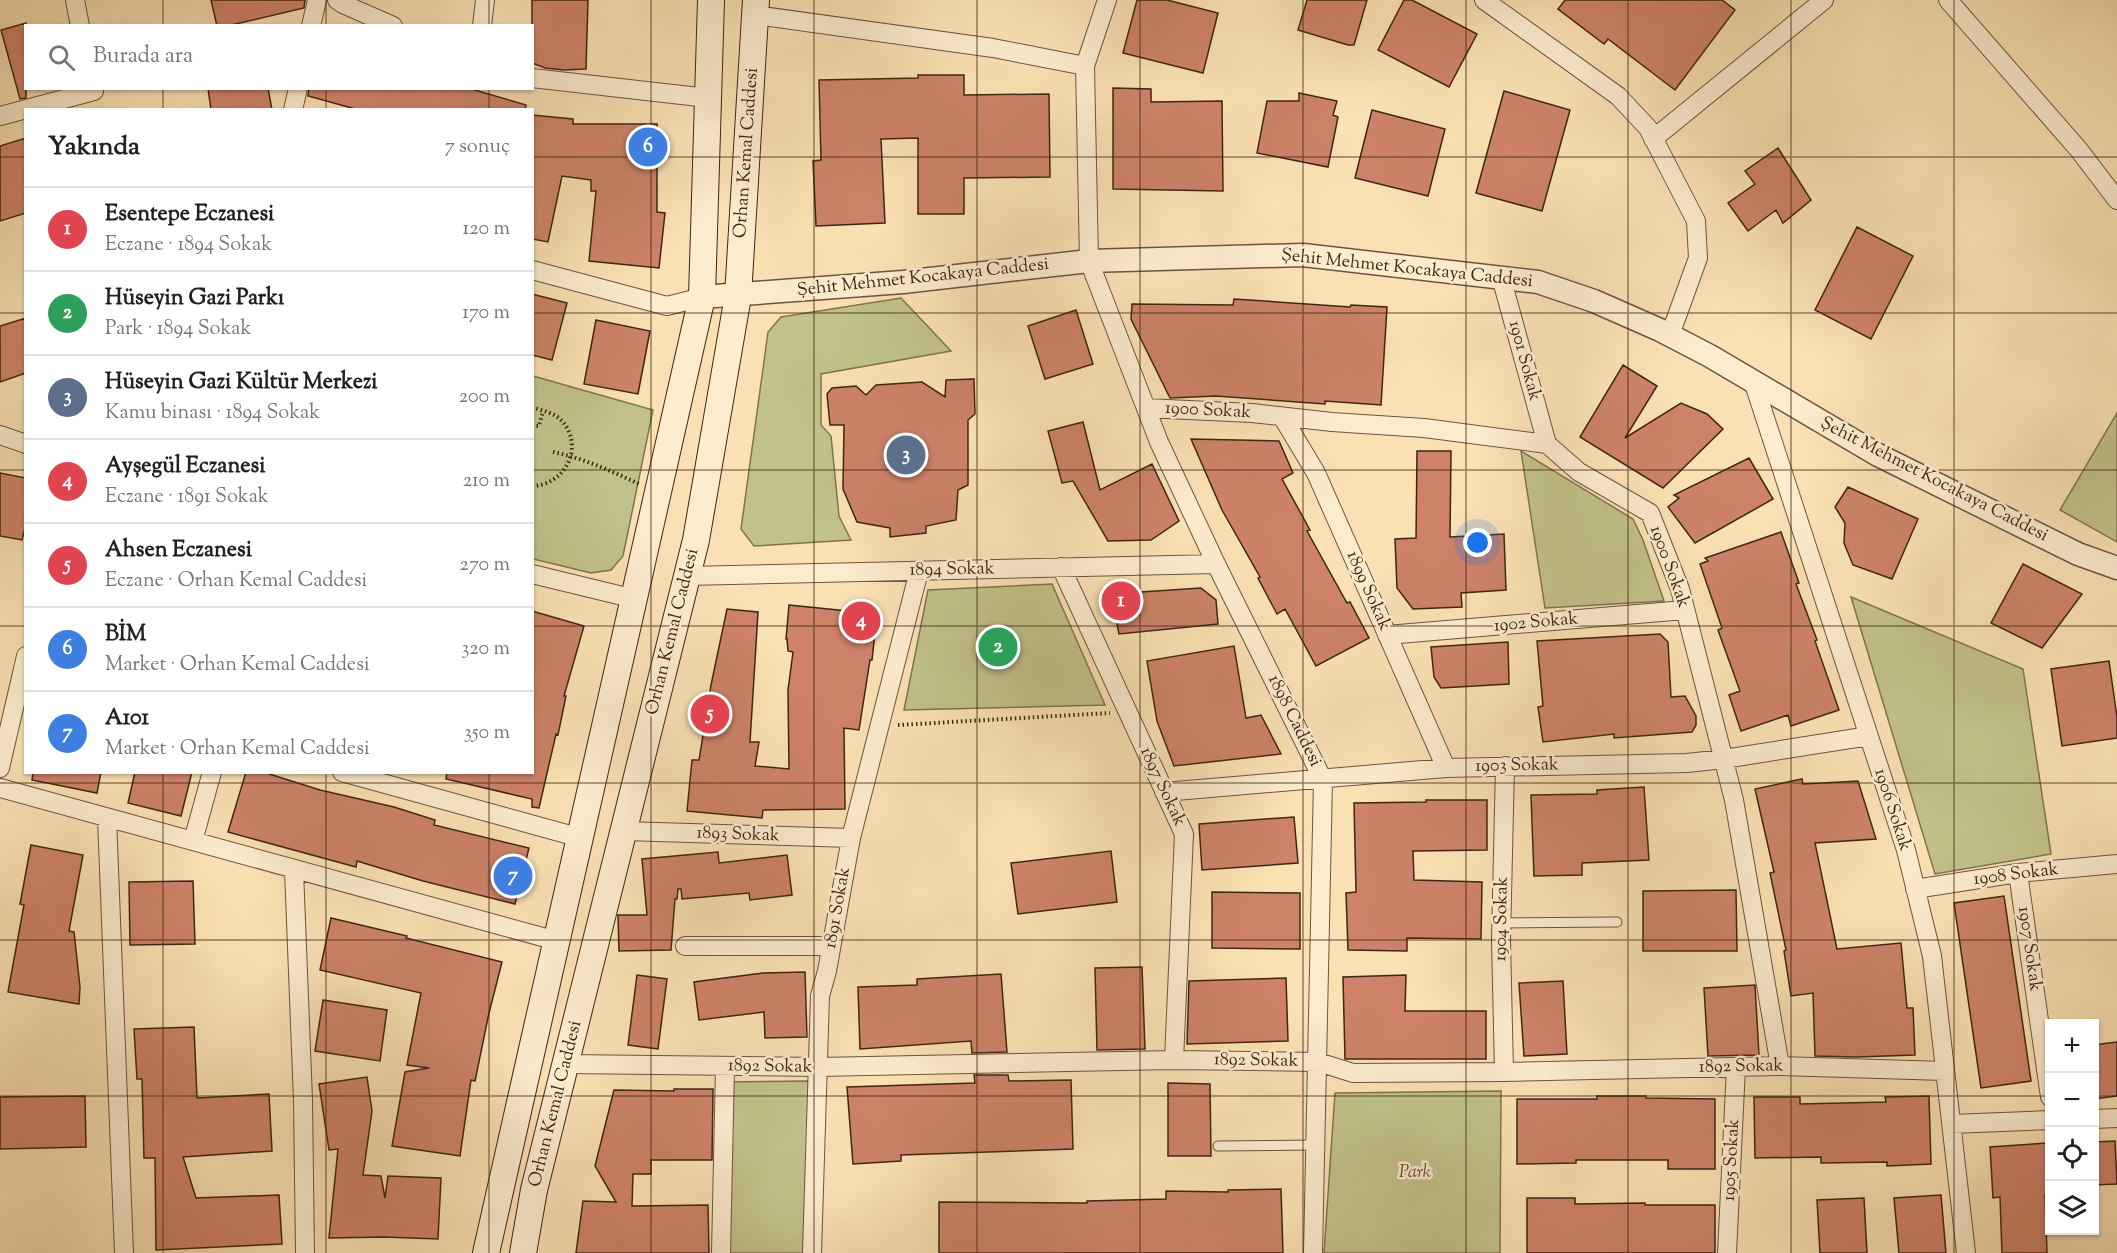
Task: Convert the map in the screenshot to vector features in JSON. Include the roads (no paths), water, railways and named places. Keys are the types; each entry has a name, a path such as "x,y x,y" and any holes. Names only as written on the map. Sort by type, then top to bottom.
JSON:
{"main road":[{"name":"Orhan Kemal Caddesi","path":"486,1253 702,297 711,0"},
{"name":"Orhan Kemal Caddesi","path":"523,1253 534,1190 696,540 738,296 756,7"}],"street":[{"path":"75,0 80,24"},
{"path":"311,24 317,0"},
{"path":"338,0 388,24"},
{"path":"482,24 485,0"},
{"path":"1089,261 1085,66 1107,0"},
{"path":"1484,0 1618,96 1648,128 1696,221 1698,258 1670,335"},
{"path":"1653,139 1824,0"},
{"path":"1948,0 2079,150 2117,200"},
{"path":"756,7 1085,66"},
{"path":"534,78 708,98"},
{"path":"29,108 93,90 97,108"},
{"path":"293,108 298,90"},
{"path":"0,116 24,109"},
{"name":"Şehit Mehmet Kocakaya Caddesi","path":"702,297 903,282 1089,261 1303,255 1538,282 1594,301 1670,335 1878,455 2078,554 2117,570"},
{"name":"1898 Caddesi","path":"1089,261 1159,442 1216,564 1323,780 1314,1253"},
{"path":"534,271 667,306 702,297"},
{"name":"1901 Sokak","path":"1501,278 1547,444"},
{"name":"1906 Sokak","path":"1753,381 1906,850 1932,956 1966,1253"},
{"name":"1900 Sokak","path":"1146,408 1252,413 1283,418 1424,428 1547,444 1579,472 1650,513 1680,589 1734,800 1780,1066"},
{"name":"1899 Sokak","path":"1283,418 1316,473 1446,768"},
{"path":"0,435 24,443"},
{"name":"1894 Sokak","path":"687,576 1216,564"},
{"name":"1897 Sokak","path":"1060,567 1184,834 1174,1060"},
{"name":"1891 Sokak","path":"812,1253 820,996 851,838 919,571"},
{"path":"534,574 634,599"},
{"name":"1902 Sokak","path":"1387,635 1685,610"},
{"path":"0,768 24,665"},
{"name":"1903 Sokak","path":"1164,792 1446,768 1687,763 1869,736"},
{"name":"1904 Sokak","path":"1504,1072 1501,923 1505,766"},
{"path":"193,841 211,774"},
{"path":"349,774 581,838"},
{"path":"0,789 557,941"},
{"path":"107,818 124,1253"},
{"name":"1893 Sokak","path":"624,831 851,838"},
{"name":"1908 Sokak","path":"1915,889 2018,873 2117,864"},
{"path":"294,870 303,1100 305,1253"},
{"name":"1907 Sokak","path":"2018,873 2046,1073"},
{"path":"685,946 831,946"},
{"name":"1892 Sokak","path":"566,1064 818,1067 1174,1060 1318,1062 1353,1073 1780,1066 1946,1071"},
{"path":"721,1253 725,1066"},
{"name":"1905 Sokak","path":"1727,1253 1736,1067"},
{"path":"2099,1119 2117,1118"},
{"path":"1951,1124 2045,1120"}],"lane":[{"path":"1501,923 1617,922"},
{"path":"1218,1146 1316,1145"}],"place":[{"name":"BİM","path":"648,147"},
{"name":"Hüseyin Gazi Kültür Merkezi","path":"906,455"},
{"name":"Esentepe Eczanesi","path":"1121,601"},
{"name":"Ayşegül Eczanesi","path":"861,621"},
{"name":"Hüseyin Gazi Parkı","path":"998,647"},
{"name":"Ahsen Eczanesi","path":"710,714"},
{"name":"A101","path":"513,876"}],"park label":[{"name":"Park","path":"1415,1173"}]}
